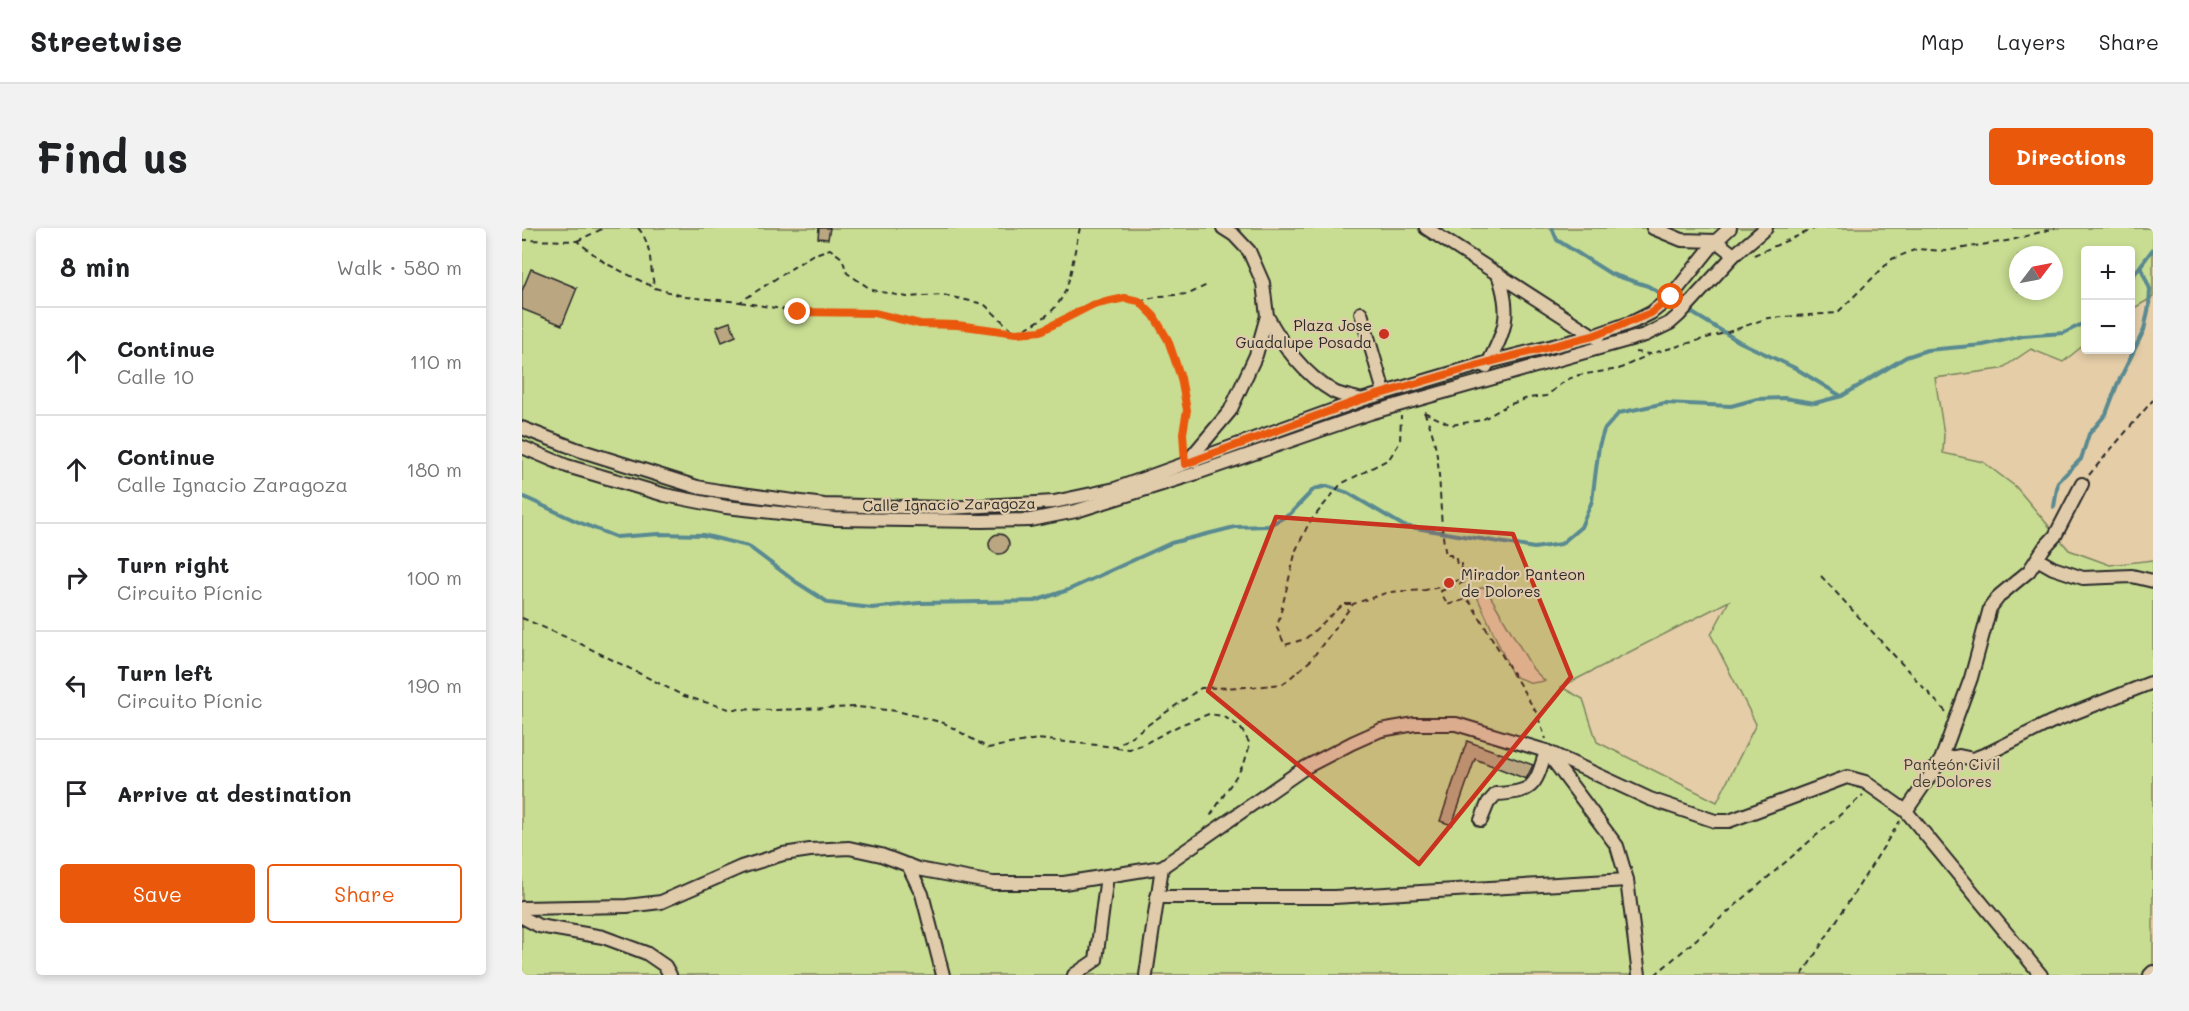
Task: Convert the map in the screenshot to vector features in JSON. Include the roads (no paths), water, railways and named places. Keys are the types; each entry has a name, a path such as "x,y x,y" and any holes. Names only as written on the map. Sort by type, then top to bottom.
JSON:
{"street":[{"name":"Calle Ignacio Zaragoza","path":"1185,464 1208,440 1230,411 1256,355 1267,316 1263,283 1249,251 1234,235 1223,228"},
{"path":"1426,228 1593,336 1612,345"},
{"path":"1653,228 1682,240 1716,241 1734,255"},
{"path":"1716,241 1730,228"},
{"name":"Calle Ignacio Zaragoza","path":"522,447 567,465 654,491 726,507 835,519 1030,520 1076,512 1370,413 1612,345 1657,330 1679,315 1734,255 1766,228"},
{"name":"Calle Ignacio Zaragoza","path":"522,428 579,450 696,487 719,492 824,505 946,508 1054,502 1114,489 1384,392 1489,362 1593,336 1635,321 1666,302 1716,241"},
{"path":"1478,382 1502,334 1507,311 1504,290 1498,274"},
{"path":"1361,313 1384,392"},
{"name":"Calle Ignacio Zaragoza","path":"1267,316 1293,358 1315,378 1336,393 1360,400"},
{"path":"1360,400 1370,413"},
{"path":"1906,811 1941,760 1971,678 1990,608 2000,595 2029,572 2055,536 2082,484"},
{"path":"2037,559 2053,568 2083,578 2132,576 2153,580"},
{"path":"1941,760 1959,756 1973,759 2051,722 2153,682"},
{"path":"522,908 627,906 661,902 741,867 783,854 810,850 849,848 881,855 918,868 993,883 1064,883 1162,867 1306,766 1381,730 1415,724 1456,724 1546,751 1650,799 1715,821 1729,821 1847,777 1865,782 1906,811 2041,975"},
{"path":"1480,820 1488,803 1496,794 1520,793 1536,782 1546,751"},
{"path":"1546,751 1617,846 1627,880 1639,975"},
{"path":"908,865 922,894 943,975"},
{"path":"1146,975 1162,867"},
{"path":"1074,975 1096,960 1107,876"},
{"path":"1157,897 1334,897 1627,880"},
{"path":"522,917 539,926 603,937 646,953 664,966 670,975"}],"waterway":[{"path":"1552,228 1557,240 1611,274 1648,286 1740,342 1795,368 1841,396"},
{"path":"2135,273 2153,249"},
{"path":"2054,507 2058,482 2081,459 2089,434 2106,414 2117,385 2144,330 2150,289 2141,268"},
{"path":"522,496 616,537 659,534 703,535 748,546 796,582 829,603 872,608 919,603 1035,601 1068,590 1171,543 1235,527 1268,526 1290,514 1314,489 1327,486 1348,493 1404,526 1534,548 1561,544 1581,527 1592,501 1599,446 1604,430 1619,413 1665,403 1731,406 1757,399 1784,398 1815,403 1842,396 1906,357 1927,350 1983,345 2023,336 2064,333 2081,324"}],"place":[{"name":"Plaza Jose Guadalupe Posada","path":"1384,334"},
{"name":"Mirador Panteon de Dolores","path":"1449,583"}],"park label":[{"name":"Panteón Civil de Dolores","path":"1952,772"}]}
